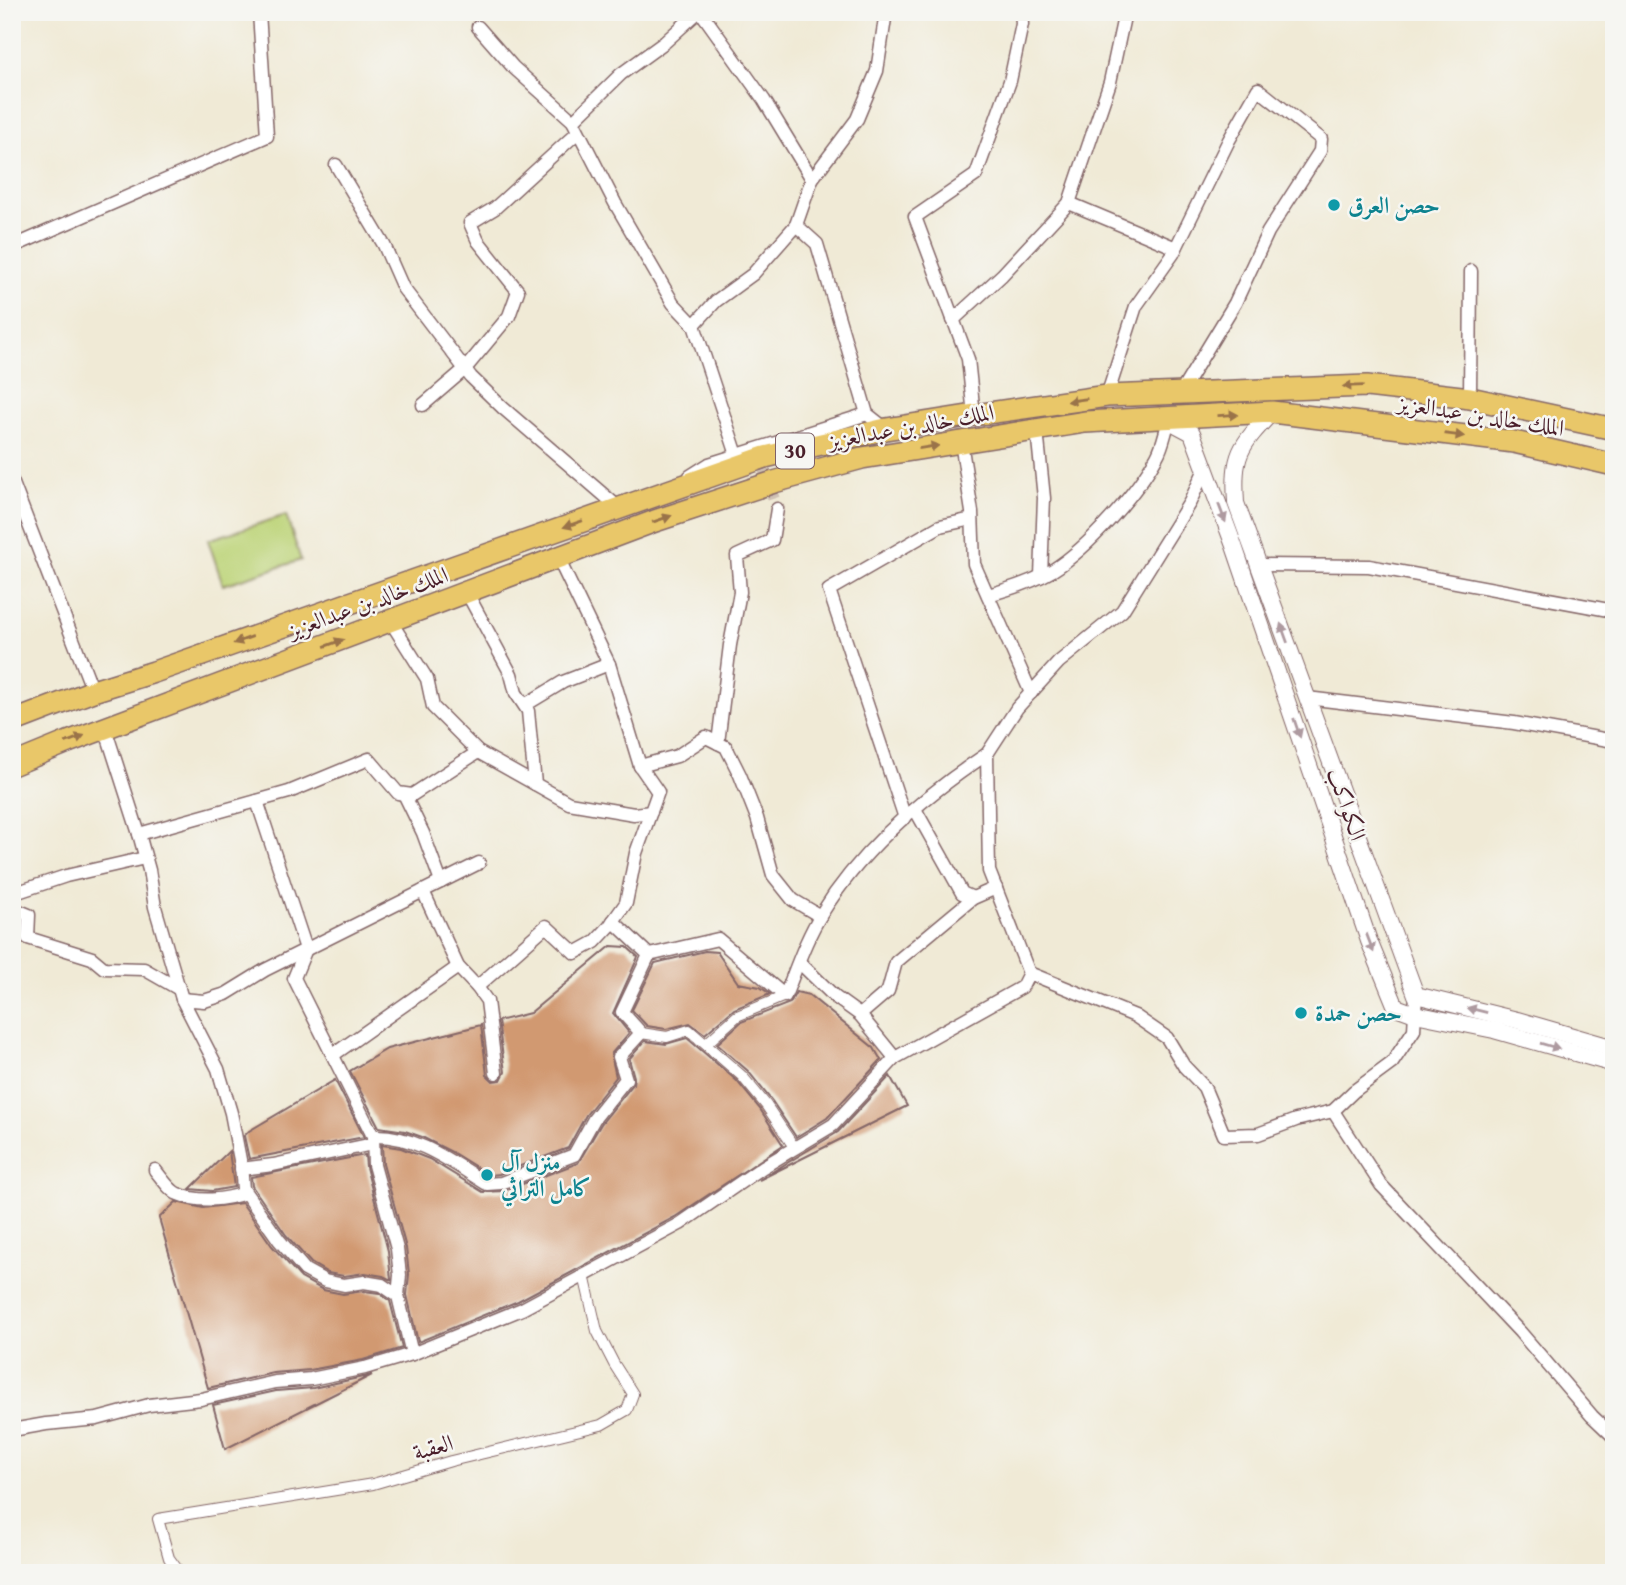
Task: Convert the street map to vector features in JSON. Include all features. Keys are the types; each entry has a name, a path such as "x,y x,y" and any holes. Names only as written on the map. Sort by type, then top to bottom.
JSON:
{"highway":[{"name":"الملك خالد بن عبدالعزيز","path":"12,722 93,691 765,457 886,429 1107,396 1367,386 1469,398 1614,429"},
{"name":"الملك خالد بن عبدالعزيز","path":"12,765 655,521 774,482 862,458 1085,422 1272,412 1514,442 1614,465"}],"street":[{"path":"12,247 267,136 259,12"},
{"path":"423,405 464,369 509,316 518,291 478,242 470,223 495,208 576,127 621,74 665,42 699,12 764,100 812,179"},
{"path":"694,326 716,301 753,274 796,225 812,179 857,119 877,71 886,12"},
{"path":"974,415 968,359 915,217 976,175 1010,81 1022,24 1021,12"},
{"path":"953,320 1002,275 1069,203 1110,82 1125,12"},
{"path":"478,27 513,67 576,127 615,203 673,303 694,326 737,455"},
{"path":"1107,396 1136,306 1176,248 1258,89 1321,139 1320,151 1268,232 1235,303 1181,392"},
{"path":"336,165 384,245 403,288 464,369 503,408 619,508"},
{"path":"1069,203 1176,248"},
{"path":"796,225 817,244 867,414 886,429"},
{"path":"1469,398 1471,271"},
{"name":"الكواكب","path":"1272,412 1245,441 1234,470 1236,503 1416,995"},
{"path":"667,491 709,464 867,414"},
{"path":"988,595 1020,586 1041,576 1054,569 1084,544 1131,495 1158,455 1166,419"},
{"name":"الكواكب","path":"1166,419 1192,433 1369,941 1396,1007 1415,1014 1494,1030 1614,1064"},
{"path":"1037,430 1044,498 1041,576"},
{"path":"961,442 972,519 974,564 1031,693"},
{"path":"706,1044 737,1016 785,996 820,916 842,883 910,813 949,780 987,754 1017,708 1059,662 1122,611 1190,502 1205,469"},
{"path":"12,481 93,691"},
{"path":"718,743 730,645 740,593 737,556 772,540 777,509"},
{"path":"972,519 940,526 829,590 910,813 962,893 973,898"},
{"path":"477,987 546,926 575,953 595,942 626,903 636,853 658,792 640,766 609,664 558,558"},
{"path":"1259,565 1369,566 1614,611"},
{"path":"467,593 511,674 516,693 528,711 535,784"},
{"path":"391,622 427,679 433,707 478,752 569,803 634,814 652,812"},
{"path":"525,705 563,682 609,664"},
{"path":"1307,698 1514,723 1614,741"},
{"path":"105,728 139,834 155,907 181,994 218,1069 230,1113 243,1189 279,1240 305,1270 325,1281 344,1285 364,1282 382,1285 398,1296"},
{"path":"640,766 677,756 706,737 726,747 757,818 774,874 793,900 820,916"},
{"path":"139,834 289,792 369,759 398,793 405,796 419,792 478,752"},
{"path":"12,1430 46,1423 97,1419 149,1405 201,1399 275,1382 352,1371 412,1354 522,1309 680,1224 794,1147 833,1125 895,1058 1022,988 1029,973 989,870 987,754"},
{"path":"405,796 423,833 441,882"},
{"path":"257,801 306,949 295,978 373,1140 374,1165 397,1249 400,1275 398,1296 412,1354"},
{"path":"12,894 66,876 145,858"},
{"path":"12,908 29,915 28,938 92,958 104,968 144,969 181,994 204,1001 226,994 265,970 479,863"},
{"path":"860,1015 888,991 896,962 973,898 996,888"},
{"path":"423,891 458,967 487,1001 496,1073"},
{"path":"613,921 649,955"},
{"path":"649,955 718,939 785,996"},
{"path":"649,955 622,1012 640,1033 667,1037 689,1030 742,1076 766,1105 794,1147"},
{"path":"799,962 835,997 860,1015 895,1058"},
{"path":"333,1055 458,967"},
{"path":"1029,973 1135,1016 1167,1038 1184,1066 1204,1087 1224,1135 1258,1134 1296,1120 1333,1111 1354,1091 1392,1063 1414,1030 1416,995 1614,1048"},
{"path":"241,1169 273,1165 385,1135 412,1141 487,1184 501,1183 525,1175 574,1155 594,1119 626,1079 619,1057 640,1033"},
{"path":"1333,1111 1381,1185 1520,1332 1592,1416 1614,1437"},
{"path":"155,1170 176,1194 202,1199 228,1199 246,1194"},
{"name":"العقبة","path":"180,1573 169,1558 158,1519 373,1485 451,1461 601,1425 627,1410 632,1394 597,1331 584,1275"}],"green space":[{"path":"286,515 301,560 223,585 208,540"}],"building":[{"path":"611,946 627,947 638,957 613,1013 629,1033 611,1054 616,1077 586,1115 568,1148 499,1174 489,1175 422,1137 379,1127 350,1071 387,1049 481,1025 487,1075 493,1081 501,1080 505,1072 498,1021 530,1013"},
{"path":"705,951 717,952 738,983 760,987 770,994 734,1009 705,1034 690,1023 666,1029 647,1026 632,1010 655,963"},
{"path":"796,992 809,995 874,1048 881,1060 827,1118 796,1137 748,1071 717,1044 741,1022 790,1003"},
{"path":"687,1038 737,1081 760,1109 783,1145 675,1217 518,1301 418,1342 407,1295 409,1274 406,1248 383,1164 382,1145 401,1148 429,1159 483,1192 504,1191 578,1163 601,1124 633,1084 629,1059 645,1041 666,1044"},
{"path":"890,1076 907,1106 759,1180 838,1132"},
{"path":"335,1080 364,1137 249,1159 244,1136 249,1131"},
{"path":"229,1151 234,1187 212,1191 190,1189"},
{"path":"365,1155 388,1251 391,1280 365,1273 344,1276 328,1273 311,1263 286,1235 252,1186 251,1177"},
{"path":"176,1202 203,1208 242,1203 272,1246 301,1278 323,1290 343,1294 364,1291 379,1293 390,1301 402,1348 363,1360 310,1370 273,1373 208,1388 159,1218"},
{"path":"372,1375 225,1449 213,1405"}],"tunnel":[{"path":"759,453 777,509"}],"place":[{"name":"حصن العرق","path":"1334,205"},
{"name":"حصن حمدة","path":"1301,1013"},
{"name":"منزل آل كامل التراثي","path":"487,1175"}]}
